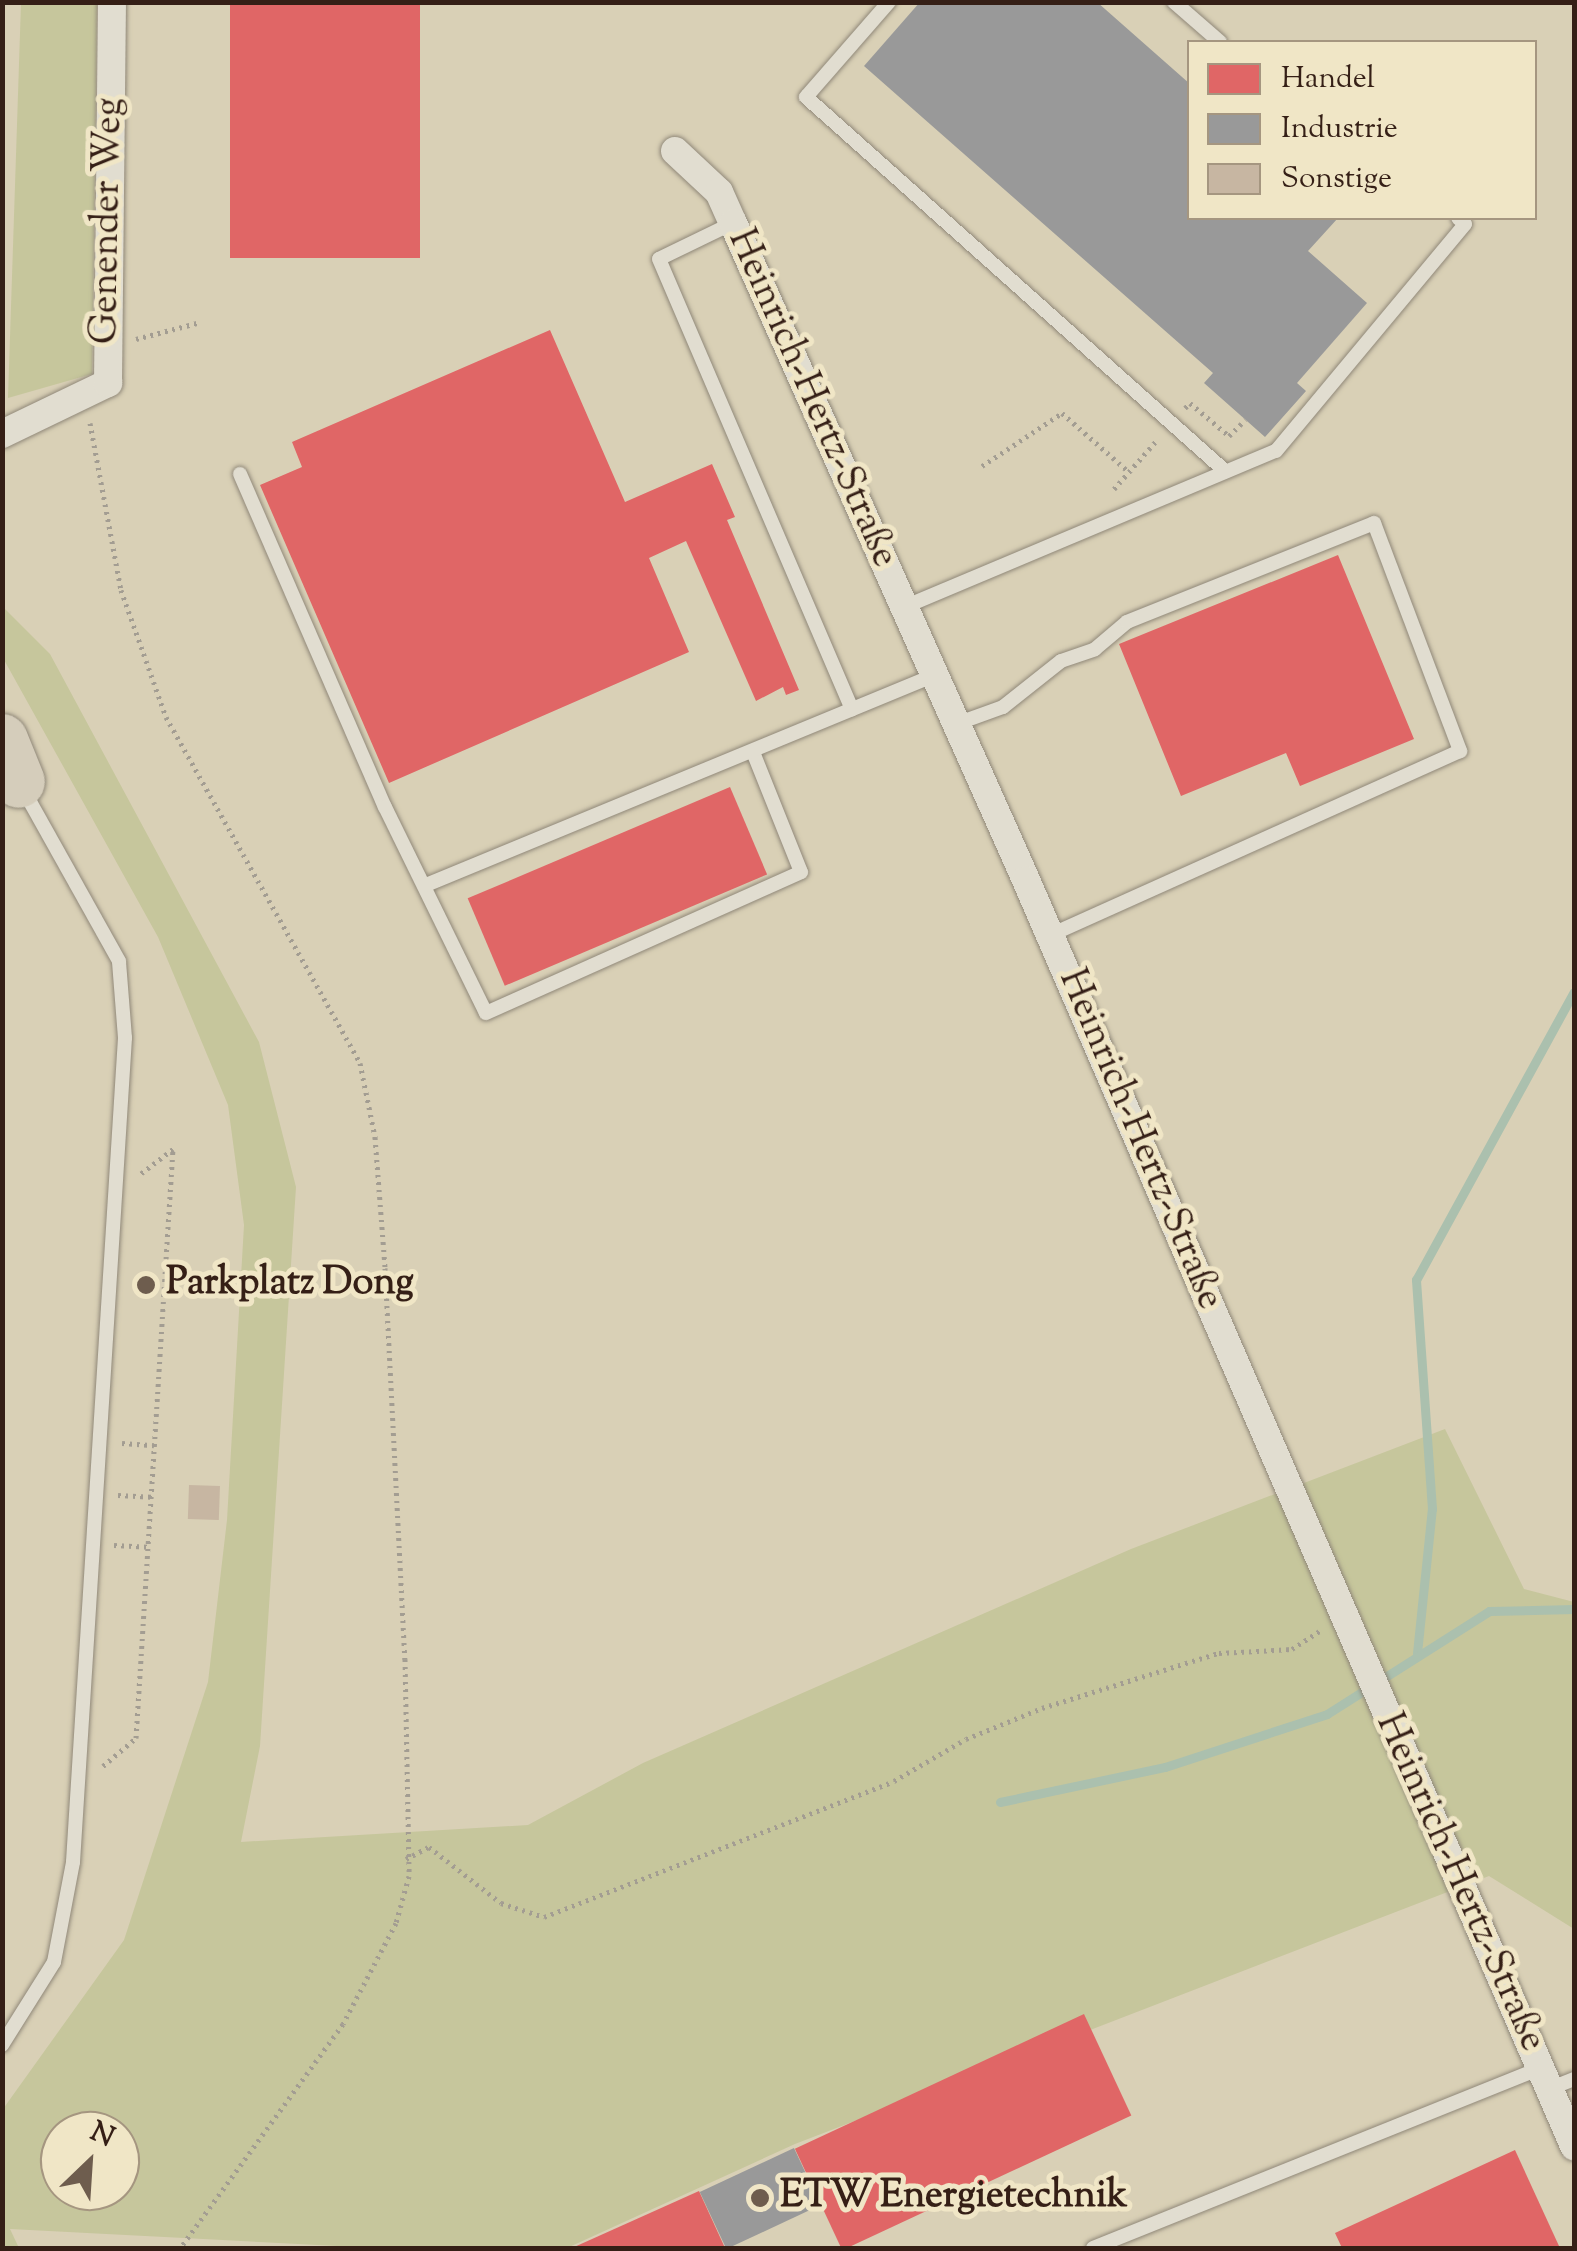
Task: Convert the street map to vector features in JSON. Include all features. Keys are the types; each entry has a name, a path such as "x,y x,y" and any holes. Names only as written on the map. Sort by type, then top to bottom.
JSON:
{"street":[{"name":"Genender Weg","path":"2,434 108,383 112,2"},
{"name":"Heinrich-Hertz-Straße","path":"675,151 719,192 1050,935 1351,1633 1554,2079 1574,2146"}],"lane":[{"path":"888,2 806,97 1225,471"},
{"path":"1174,2 1218,40"},
{"path":"904,607 1276,451 1466,224 1461,220"},
{"path":"733,224 659,260 852,709"},
{"path":"240,474 486,1013 800,872 753,752"},
{"path":"956,724 1003,707 1061,660 1095,649 1127,622 1374,523 1460,751 1050,935"},
{"path":"426,885 935,676"},
{"path":"2,2046 54,1962 71,1881 104,1442 125,1038 119,961 11,761"},
{"path":"1093,2248 1554,2079"}],"path":[{"path":"108,346 201,322"},
{"path":"85,396 121,590 166,717 360,1062 374,1137 385,1268 405,1659 409,1876 396,1923 372,1975 180,2248"},
{"path":"982,466 1062,413 1129,472"},
{"path":"80,1770 102,1767 136,1738 173,1149 140,1176 118,1177"},
{"path":"104,1442 154,1445"},
{"path":"100,1494 151,1497"},
{"path":"96,1544 148,1547"},
{"path":"406,1859 428,1847 502,1903 544,1916 894,1781 966,1739 1042,1708 1219,1652 1292,1649 1320,1630 1351,1633"}],"green space":[{"path":"21,3 97,3 92,374 8,398"},
{"path":"2,606 50,654 259,1042 296,1187 260,1746 241,1842 528,1825 643,1763 1131,1549 1445,1429 1524,1589 1574,1602 1574,1929 1489,1876 795,2144 567,2248 376,2248 10,2229 19,2248 3,2248 3,2109 124,1940 208,1682 227,1520 244,1225 228,1105 158,937 3,658"}],"building: Handel":[{"path":"230,2 420,2 420,258 230,258"},
{"path":"550,330 625,502 712,464 735,517 727,520 799,690 786,695 783,687 756,701 686,541 649,558 689,652 389,783 260,485 302,467 292,442"},
{"path":"1338,555 1414,739 1300,786 1286,753 1181,796 1119,644"},
{"path":"730,787 767,874 505,986 468,898"},
{"path":"1084,2014 1131,2116 847,2248 841,2248 795,2149"},
{"path":"1515,2150 1559,2246 1342,2248 1335,2233"},
{"path":"699,2191 725,2248 572,2248"}],"building: Industrie":[{"path":"920,2 1097,2 1187,81 1187,220 1336,220 1308,251 1367,303 1297,383 1306,391 1265,437 1204,383 1213,373 864,66"},
{"name":"ETW Energietechnik","path":"794,2148 821,2205 726,2248 700,2192"}],"building: Sonstige":[{"path":"189,1485 220,1486 219,1520 188,1519"}],"waterway":[{"path":"1417,1653 1432,1509 1416,1280 1574,992"},
{"path":"1000,1802 1165,1767 1327,1714 1489,1611 1574,1609"}],"place":[{"name":"Parkplatz Dong","path":"146,1285"},
{"name":"ETW Energietechnik","path":"760,2198"}]}
